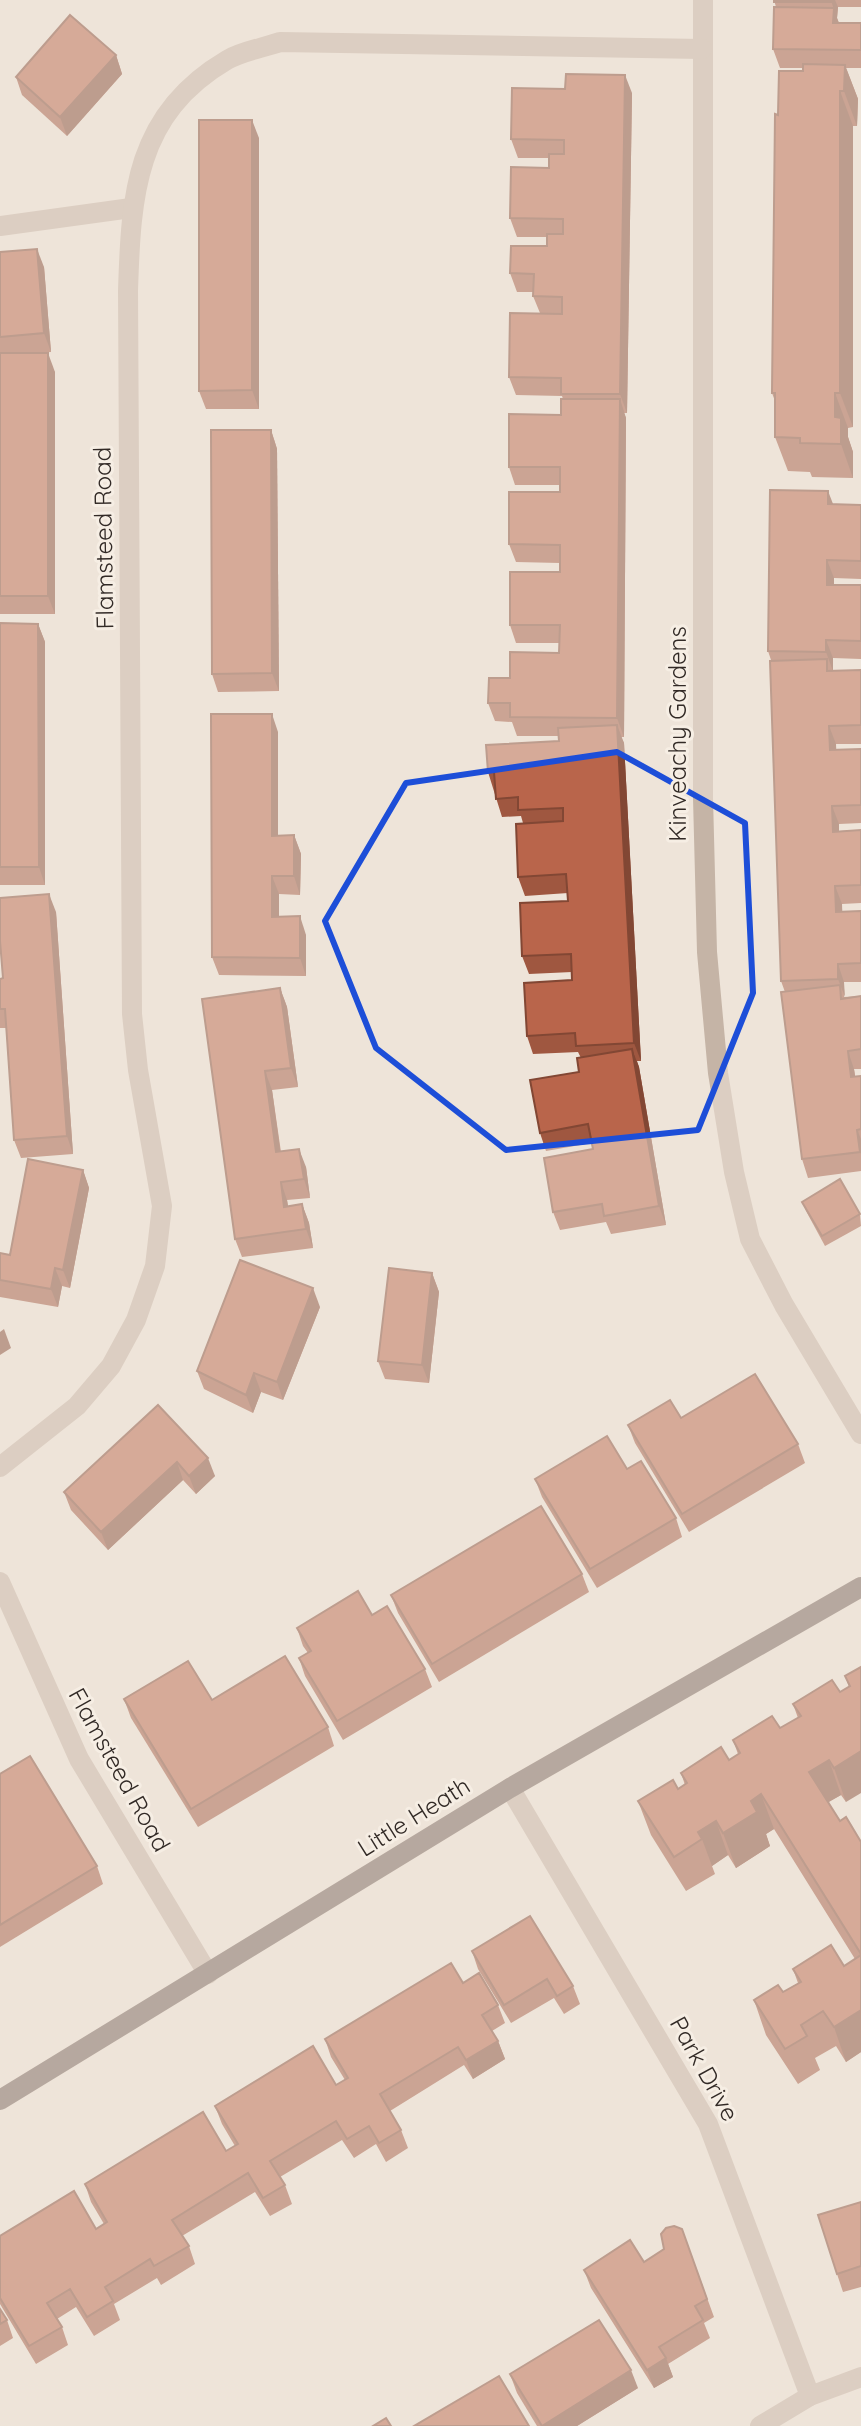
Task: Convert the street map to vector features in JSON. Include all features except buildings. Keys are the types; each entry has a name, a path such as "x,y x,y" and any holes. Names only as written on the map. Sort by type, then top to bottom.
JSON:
{"main road":[{"name":"Little Heath","path":"0,2100 510,1788 859,1592"}],"street":[{"name":"Kinveachy Gardens","path":"703,0 703,798 707,952 718,1073 734,1172 750,1239 784,1305 861,1434"},
{"name":"Flamsteed Road","path":"0,1467 77,1406 111,1366 136,1320 155,1266 162,1206 132,1014 128,291 131,208 148,143 184,92 229,58 280,42 702,49"},
{"path":"0,226 131,208"},
{"name":"Flamsteed Road","path":"0,1582 79,1759 208,1974"},
{"name":"Park Drive","path":"510,1788 708,2124 810,2396"},
{"path":"760,2426 810,2396 861,2377"}],"highlighted area":[{"path":"617,752 745,823 753,993 698,1130 506,1150 376,1048 325,921 406,783"}]}
